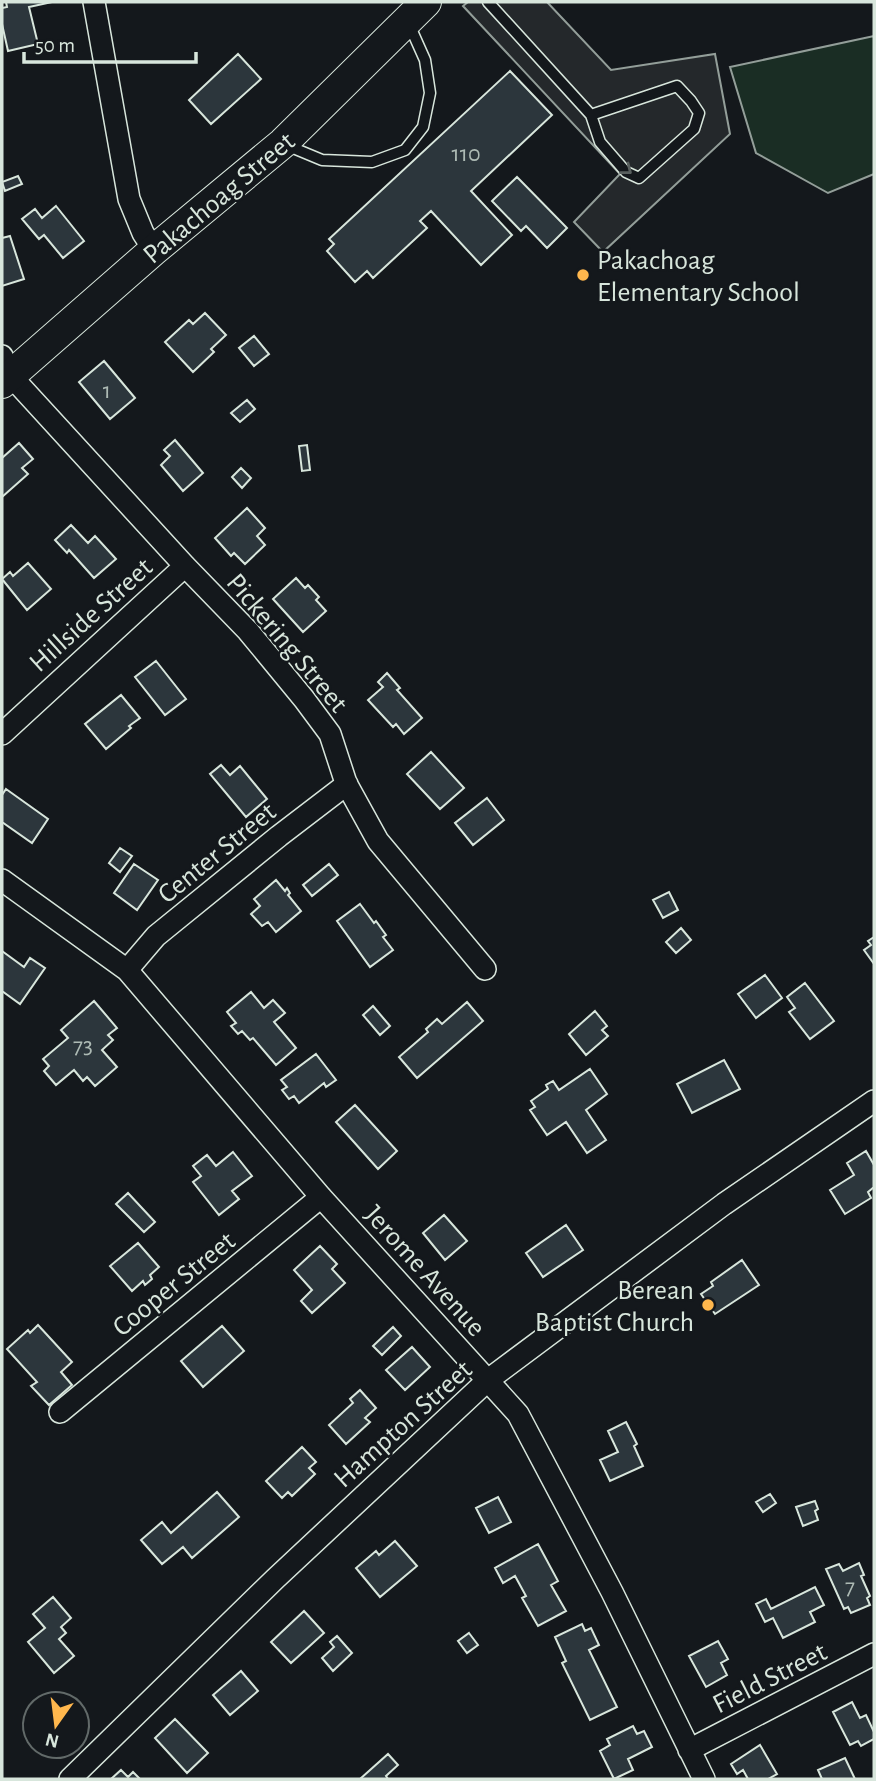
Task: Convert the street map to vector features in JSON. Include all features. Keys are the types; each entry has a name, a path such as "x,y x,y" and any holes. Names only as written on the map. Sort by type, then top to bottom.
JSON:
{"street":[{"path":"94,2 129,199 143,233 154,250"},
{"name":"Pakachoag Street","path":"5,372 283,144 417,11"},
{"name":"Pickering Street","path":"5,372 248,631 304,699 330,734 347,784 378,841 485,969"},
{"name":"Hillside Street","path":"2,734 185,566"},
{"name":"Center Street","path":"127,970 156,936 347,784"},
{"name":"Jerome Avenue","path":"2,880 127,970 321,1197 517,1414 612,1592 704,1779"},
{"name":"Hampton Street","path":"71,1779 275,1579 488,1380 724,1204 874,1101"},
{"name":"Cooper Street","path":"60,1412 321,1197"},
{"name":"Field Street","path":"689,1750 874,1654"}],"lane":[{"path":"488,2 591,115 600,142 626,172 639,178 694,128 699,113 677,86 591,115"},
{"path":"283,144 322,160 372,162 405,150 423,127 430,93 417,11"}],"green space":[{"path":"874,36 874,174 828,193 756,153 730,67"}],"shaded area":[{"path":"468,2 547,2 611,70 715,54 730,134 603,252 574,222 620,174 463,6"}],"building":[{"path":"6,2 52,2 29,7 38,44 8,51 2,24 2,8 7,7"},
{"path":"238,54 261,79 211,124 189,100"},
{"path":"510,71 552,115 471,191 512,235 481,265 431,211 420,221 427,228 373,278 367,271 355,282 327,251 334,244 329,239"},
{"path":"18,176 22,184 5,191 2,182"},
{"path":"517,177 567,228 547,248 526,226 521,231 492,201"},
{"path":"56,206 84,241 63,258 44,235 39,239 22,219 35,209 42,218"},
{"path":"10,236 24,279 2,286 2,238"},
{"path":"205,313 226,335 211,349 214,352 193,372 165,342 189,320 193,324"},
{"path":"254,336 269,354 254,366 239,348"},
{"path":"104,361 135,398 110,419 79,382"},
{"path":"247,400 255,409 240,422 231,413"},
{"path":"175,440 203,473 183,491 161,465 170,456 164,450"},
{"path":"19,443 33,459 22,468 28,474 2,497 2,458"},
{"path":"307,445 310,470 302,471 299,446"},
{"path":"241,468 251,478 242,488 232,477"},
{"path":"247,508 265,528 257,536 265,545 245,564 234,553 231,556 215,538"},
{"path":"71,525 88,543 95,536 116,559 94,578 69,550 67,553 55,540"},
{"path":"28,563 51,589 27,610 2,579 10,572 13,576"},
{"path":"296,578 305,588 308,585 319,597 316,600 326,611 303,632 273,599"},
{"path":"156,661 186,699 165,715 135,677"},
{"path":"387,673 400,688 397,690 422,718 404,734 396,724 393,727 368,700 383,687 378,682"},
{"path":"121,695 140,718 106,749 85,724"},
{"path":"431,752 464,788 440,809 407,774"},
{"path":"221,765 230,775 240,766 267,799 246,817 210,774"},
{"path":"6,789 48,819 32,843 2,822 2,795"},
{"path":"487,798 504,820 473,845 455,823"},
{"path":"120,848 132,856 120,872 109,863"},
{"path":"134,864 158,880 137,910 114,893"},
{"path":"329,864 338,875 312,896 303,885"},
{"path":"276,880 285,891 287,888 290,893 288,895 301,911 276,932 268,922 262,926 251,914 260,906 254,899"},
{"path":"669,892 678,910 663,918 653,900"},
{"path":"360,904 374,923 376,921 393,950 370,967 337,921"},
{"path":"681,928 691,940 676,953 666,942"},
{"path":"874,937 874,964 864,950 871,945 868,941"},
{"path":"2,951 24,967 30,958 45,968 20,1004 2,991"},
{"path":"765,975 782,998 756,1018 738,994"},
{"path":"805,983 834,1021 810,1039 789,1012 795,1008 787,997"},
{"path":"251,992 264,1008 273,1000 285,1013 274,1022 296,1048 276,1065 253,1038 250,1040 242,1031 238,1034 231,1026 236,1023 227,1012"},
{"path":"94,1001 117,1028 108,1035 113,1040 102,1050 117,1067 95,1086 87,1077 83,1081 74,1070 56,1085 44,1071 49,1066 43,1059 68,1038 61,1030"},
{"path":"467,1002 483,1021 417,1078 399,1057 428,1032 426,1029 437,1019 442,1024"},
{"path":"373,1006 390,1026 380,1035 363,1015"},
{"path":"595,1011 607,1026 602,1030 608,1036 586,1055 569,1034"},
{"path":"316,1054 336,1080 326,1087 324,1083 299,1103 294,1096 289,1099 282,1090 287,1087 281,1080"},
{"path":"724,1060 740,1089 692,1113 677,1084"},
{"path":"590,1069 607,1094 586,1110 606,1140 587,1153 566,1122 547,1135 530,1110 535,1107 531,1101 548,1089 546,1085 553,1081 559,1090"},
{"path":"355,1105 397,1151 378,1169 336,1122"},
{"path":"866,1151 874,1165 874,1187 868,1192 871,1198 845,1214 830,1190 854,1175 847,1163"},
{"path":"233,1152 252,1176 232,1191 239,1199 219,1215 193,1182 201,1176 193,1166 207,1155 216,1166"},
{"path":"128,1193 155,1222 144,1232 116,1204"},
{"path":"444,1215 467,1241 445,1260 423,1233"},
{"path":"566,1225 583,1250 543,1277 526,1253"},
{"path":"138,1243 159,1267 150,1275 152,1279 145,1285 143,1281 132,1291 110,1266"},
{"path":"320,1246 337,1264 332,1269 345,1283 312,1313 301,1301 312,1290 294,1270"},
{"path":"742,1260 759,1285 715,1314 701,1294 713,1286 711,1282"},
{"path":"38,1325 72,1362 61,1372 72,1385 49,1405 31,1386 37,1382 7,1349 28,1330 30,1333"},
{"path":"222,1326 244,1351 203,1387 181,1361"},
{"path":"393,1327 401,1336 382,1355 373,1346"},
{"path":"412,1347 430,1367 405,1390 386,1370"},
{"path":"360,1390 376,1408 365,1418 370,1422 346,1444 329,1425 353,1403 350,1399"},
{"path":"626,1422 637,1444 634,1446 643,1466 610,1481 600,1460 618,1452 608,1431"},
{"path":"302,1447 316,1462 309,1468 315,1474 292,1496 288,1492 282,1498 266,1481"},
{"path":"217,1492 239,1517 192,1558 183,1547 162,1564 141,1540 162,1522 171,1533"},
{"path":"770,1494 776,1503 763,1512 756,1502"},
{"path":"498,1497 511,1522 489,1533 476,1508"},
{"path":"815,1501 818,1520 803,1526 796,1507"},
{"path":"395,1541 417,1566 380,1597 356,1568 376,1551 379,1555"},
{"path":"538,1544 558,1581 551,1585 566,1611 538,1626 522,1598 526,1596 515,1576 503,1583 495,1568"},
{"path":"859,1563 864,1575 861,1576 870,1596 867,1598 870,1605 851,1613 848,1607 844,1609 826,1569 839,1564 843,1571"},
{"path":"815,1587 824,1605 810,1612 815,1622 783,1638 773,1618 765,1622 756,1604 766,1599 771,1609"},
{"path":"53,1597 71,1618 61,1627 66,1633 59,1639 74,1656 54,1673 28,1642 45,1628 33,1614"},
{"path":"304,1611 324,1633 291,1663 271,1642"},
{"path":"582,1624 585,1631 591,1628 599,1645 589,1650 617,1707 590,1720 562,1663 566,1661 555,1637"},
{"path":"469,1633 478,1645 467,1653 458,1641"},
{"path":"337,1636 352,1653 333,1671 322,1658 334,1647 330,1642"},
{"path":"718,1641 728,1659 721,1663 727,1675 706,1687 689,1656"},
{"path":"241,1671 258,1691 230,1715 213,1695"},
{"path":"852,1702 860,1718 866,1715 874,1732 874,1739 861,1746 858,1741 850,1745 833,1712"},
{"path":"175,1719 208,1753 187,1773 155,1738"},
{"path":"633,1726 637,1734 644,1731 652,1747 628,1759 633,1770 614,1779 600,1751 610,1745 607,1739"},
{"path":"760,1745 777,1774 768,1779 748,1779 743,1770 737,1774 731,1764"},
{"path":"388,1754 398,1765 386,1776 388,1779 360,1779"},
{"path":"845,1758 855,1779 822,1779 818,1770"},
{"path":"121,1770 128,1777 133,1772 140,1779 111,1779"}],"place":[{"name":"Pakachoag Elementary School","path":"583,275"},
{"name":"Berean Baptist Church","path":"708,1305"}]}
